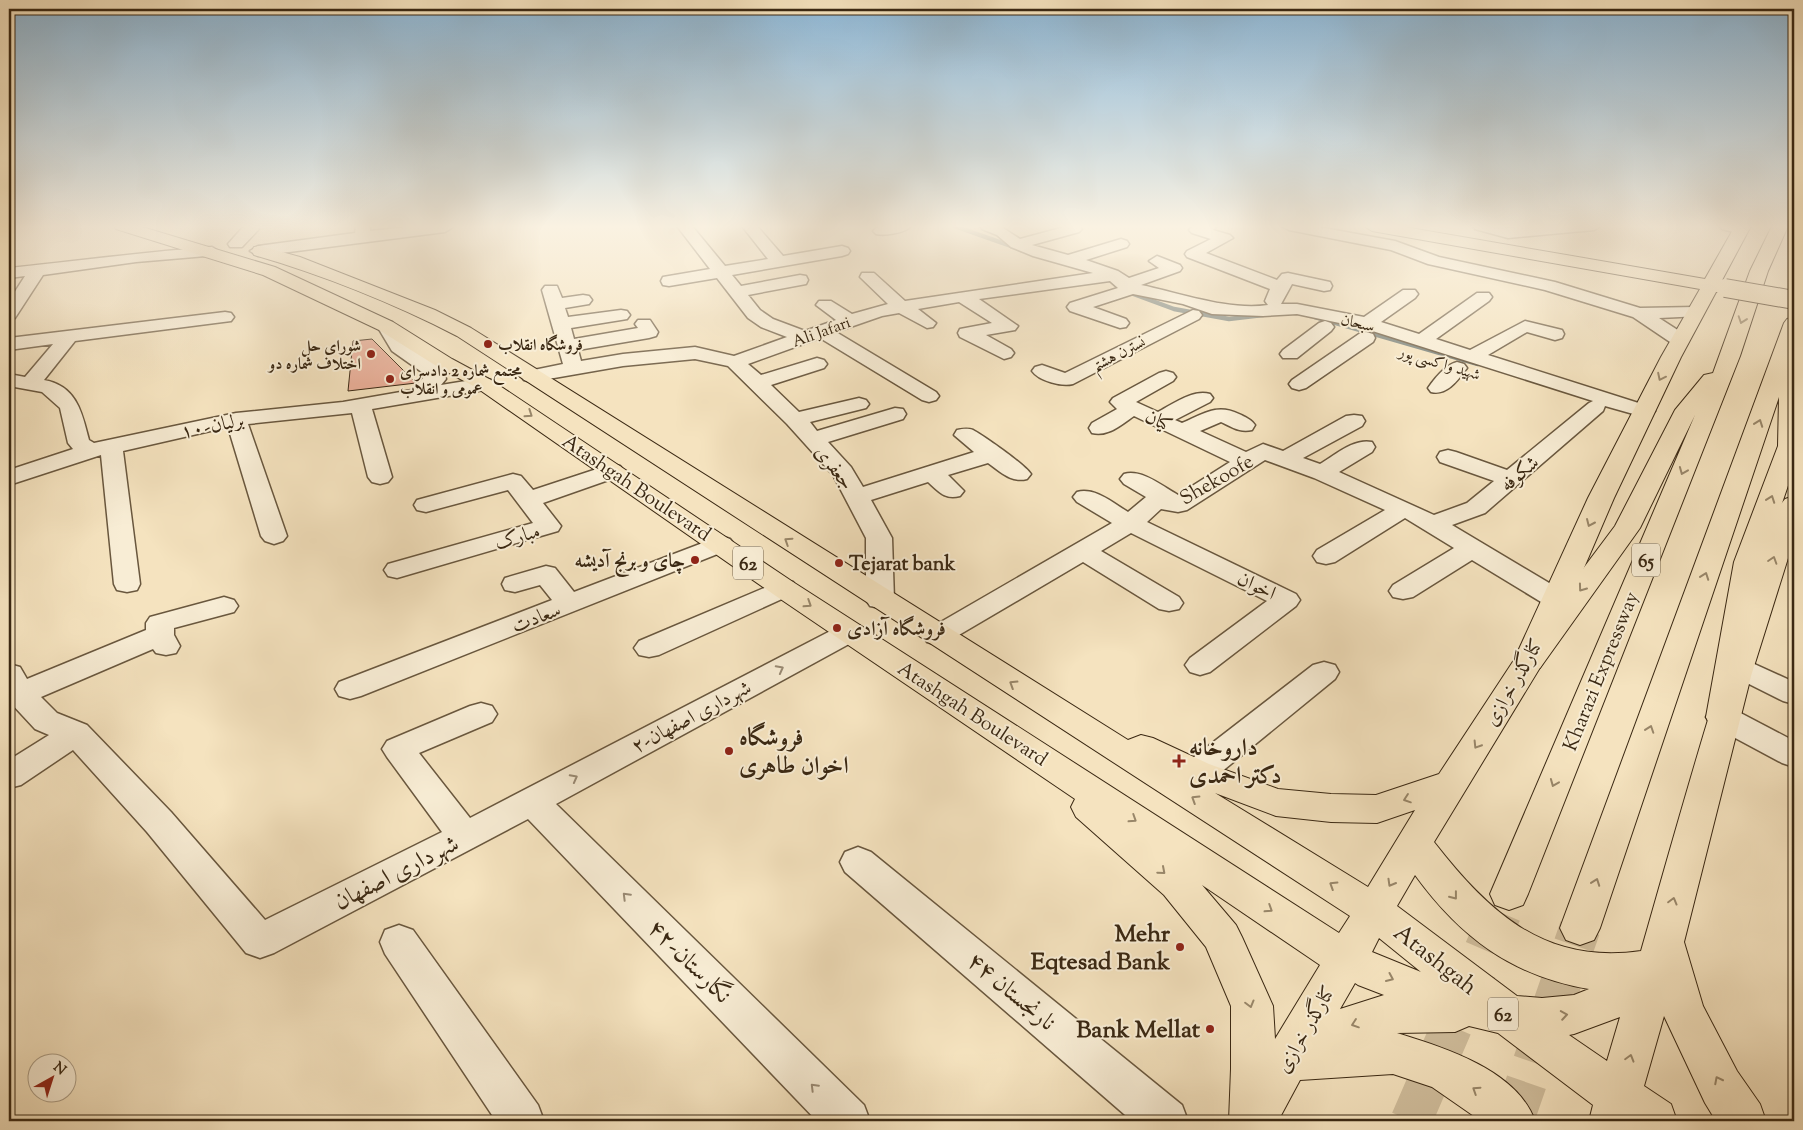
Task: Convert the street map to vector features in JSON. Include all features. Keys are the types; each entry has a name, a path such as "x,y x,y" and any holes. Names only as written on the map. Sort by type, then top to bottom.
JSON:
{"main road":[{"name":"Atashgah Boulevard","path":"285,279 386,326 445,363 484,384 721,544 782,588 1345,959"},
{"name":"Atashgah Boulevard","path":"339,279 428,314 464,332 880,600 1374,911"},
{"path":"1699,279 1794,300"},
{"path":"1699,279 1794,288"},
{"path":"1699,279 1711,281"},
{"name":"Kharazi Expressway","path":"1509,894 1730,356 1756,279"},
{"name":"کنارگذر خرازی","path":"1252,1121 1413,844 1530,661 1601,498 1711,281"},
{"path":"1722,717 1748,562 1790,446 1792,331"},
{"path":"1580,928 1792,331"},
{"path":"445,363 491,351"},
{"path":"1530,661 1627,528 1686,410 1730,356"},
{"path":"1628,1113 1660,953 1722,717 1776,552 1794,504"},
{"path":"1036,699 1196,773 1276,802 1331,808 1378,809 1454,782"},
{"path":"1006,736 1178,884 1222,937 1252,1006 1254,1069 1252,1121"},
{"path":"1413,844 1462,906 1493,932 1530,953 1571,967 1610,972 1660,953"},
{"name":"Atashgah","path":"1374,911 1628,1113"},
{"path":"1660,953 1683,1011 1721,1087 1743,1121"},
{"name":"62","path":"1345,959 1447,1001 1507,1015 1563,1017 1603,1004 1660,953"},
{"path":"1287,1060 1350,1025 1382,1016 1421,1010 1507,1015"},
{"path":"1287,1060 1393,1053 1445,1070 1494,1102 1512,1121"}],"street":[{"path":"9,314 32,279"},
{"path":"669,281 683,279"},
{"path":"724,279 754,314 767,323 813,334 929,396"},
{"path":"870,279 902,307 927,323"},
{"name":"سبحان","path":"1109,279 1190,308 1263,311 1297,309 1366,331 1421,341 1644,411"},
{"path":"1120,323 1076,306 1114,282 1128,279"},
{"path":"1258,279 1280,287"},
{"path":"1276,309 1273,299 1287,279"},
{"path":"1291,279 1324,286"},
{"path":"1519,279 1639,313 1680,340"},
{"path":"714,290 733,290 800,280"},
{"path":"1639,313 1711,281"},
{"name":"Ali Jafari","path":"735,362 878,311 962,296 1114,282"},
{"path":"1299,384 1409,294 1391,289"},
{"name":"نسترن هشتم","path":"1042,371 1066,380 1190,308 1206,292"},
{"path":"962,296 1009,326 967,333 1004,353"},
{"path":"574,368 552,297 583,300"},
{"path":"1421,341 1483,297"},
{"path":"825,304 850,321"},
{"name":"شهید واکسی پور","path":"1190,308 1237,327 1295,319 1326,327 1366,331 1456,368 1596,407 1644,411"},
{"path":"560,324 621,315"},
{"path":"9,344 225,317"},
{"path":"567,346 649,332 644,324"},
{"path":"386,326 399,347 436,373 436,379 420,394"},
{"path":"1472,356 1525,326 1555,334"},
{"path":"1290,354 1326,327"},
{"path":"30,384 68,338"},
{"path":"531,376 623,360 695,353 735,362"},
{"name":"جعفری","path":"735,362 795,419 843,472 880,538 880,600"},
{"path":"757,383 817,364"},
{"path":"1438,388 1456,368"},
{"name":"کیان","path":"1166,377 1120,402 1246,461"},
{"path":"9,380 48,387 70,406 79,443 100,449 127,584"},
{"name":"۱۰-برلیان","path":"9,478 100,449 236,419 360,404 484,384"},
{"path":"1158,420 1203,398"},
{"path":"360,404 380,477"},
{"path":"795,419 859,404"},
{"name":"شکوفه","path":"1432,524 1476,508 1596,407"},
{"path":"1100,428 1133,408"},
{"path":"813,439 895,414"},
{"path":"1182,431 1222,414 1244,425"},
{"path":"236,419 274,536"},
{"path":"1285,459 1354,421"},
{"path":"965,435 1018,474"},
{"path":"1322,473 1364,447"},
{"name":"Shekoofe","path":"937,636 1130,523 1156,501 1178,505 1263,451 1322,473 1403,509 1473,548 1556,599"},
{"path":"857,497 992,454"},
{"path":"1448,457 1512,479"},
{"name":"مبارک","path":"396,570 549,526 528,500 612,471"},
{"path":"932,473 952,491"},
{"path":"1132,479 1178,505"},
{"path":"426,506 513,481 528,500"},
{"path":"1085,497 1130,523"},
{"path":"1326,556 1403,509"},
{"name":"اخوان","path":"1130,523 1286,600 1200,665"},
{"name":"سعادت","path":"350,689 721,544"},
{"path":"1403,591 1473,548"},
{"path":"1082,551 1169,604"},
{"path":"515,584 546,574 569,604"},
{"path":"649,648 782,588"},
{"path":"76,733 46,721 14,684 163,641 160,623 224,606"},
{"name":"۲-شهرداری اصفهان","path":"531,801 850,632"},
{"path":"1738,667 1794,694"},
{"path":"1196,773 1324,672"},
{"path":"466,837 398,749 481,714"},
{"path":"1722,717 1794,755"},
{"path":"9,776 76,733"},
{"name":"شهرداری اصفهان","path":"76,733 159,822 260,941 466,837 531,801"},
{"name":"۴۲-نگارستان","path":"531,801 848,1121"},
{"name":"۴۴ نارنجستان","path":"858,862 1166,1121"},
{"path":"399,942 522,1121"}],"building":[{"path":"372,339 416,383 348,391 353,341"}],"waterway":[{"path":"1128,292 1174,309 1229,319 1263,315"},
{"path":"1315,317 1478,364"}],"tunnel":[{"path":"1411,1121 1509,894"},
{"path":"1513,1121 1580,928"}],"place":[{"name":"فروشگاه انقلاب","path":"488,344"},
{"name":"شورای حل اختلاف شماره دو","path":"371,354"},
{"name":"مجتمع شماره 2 دادسرای عمومی و انقلاب","path":"390,379"},
{"name":"چای و برنج آدیشه","path":"695,560"},
{"name":"Tejarat bank","path":"839,563"},
{"name":"فروشگاه آزادی","path":"837,628"},
{"name":"فروشگاه اخوان طاهری","path":"729,751"},
{"name":"داروخانه دکتر احمدی","path":"1179,761"},
{"name":"Mehr Eqtesad Bank","path":"1180,947"},
{"name":"Bank Mellat","path":"1210,1029"}]}
